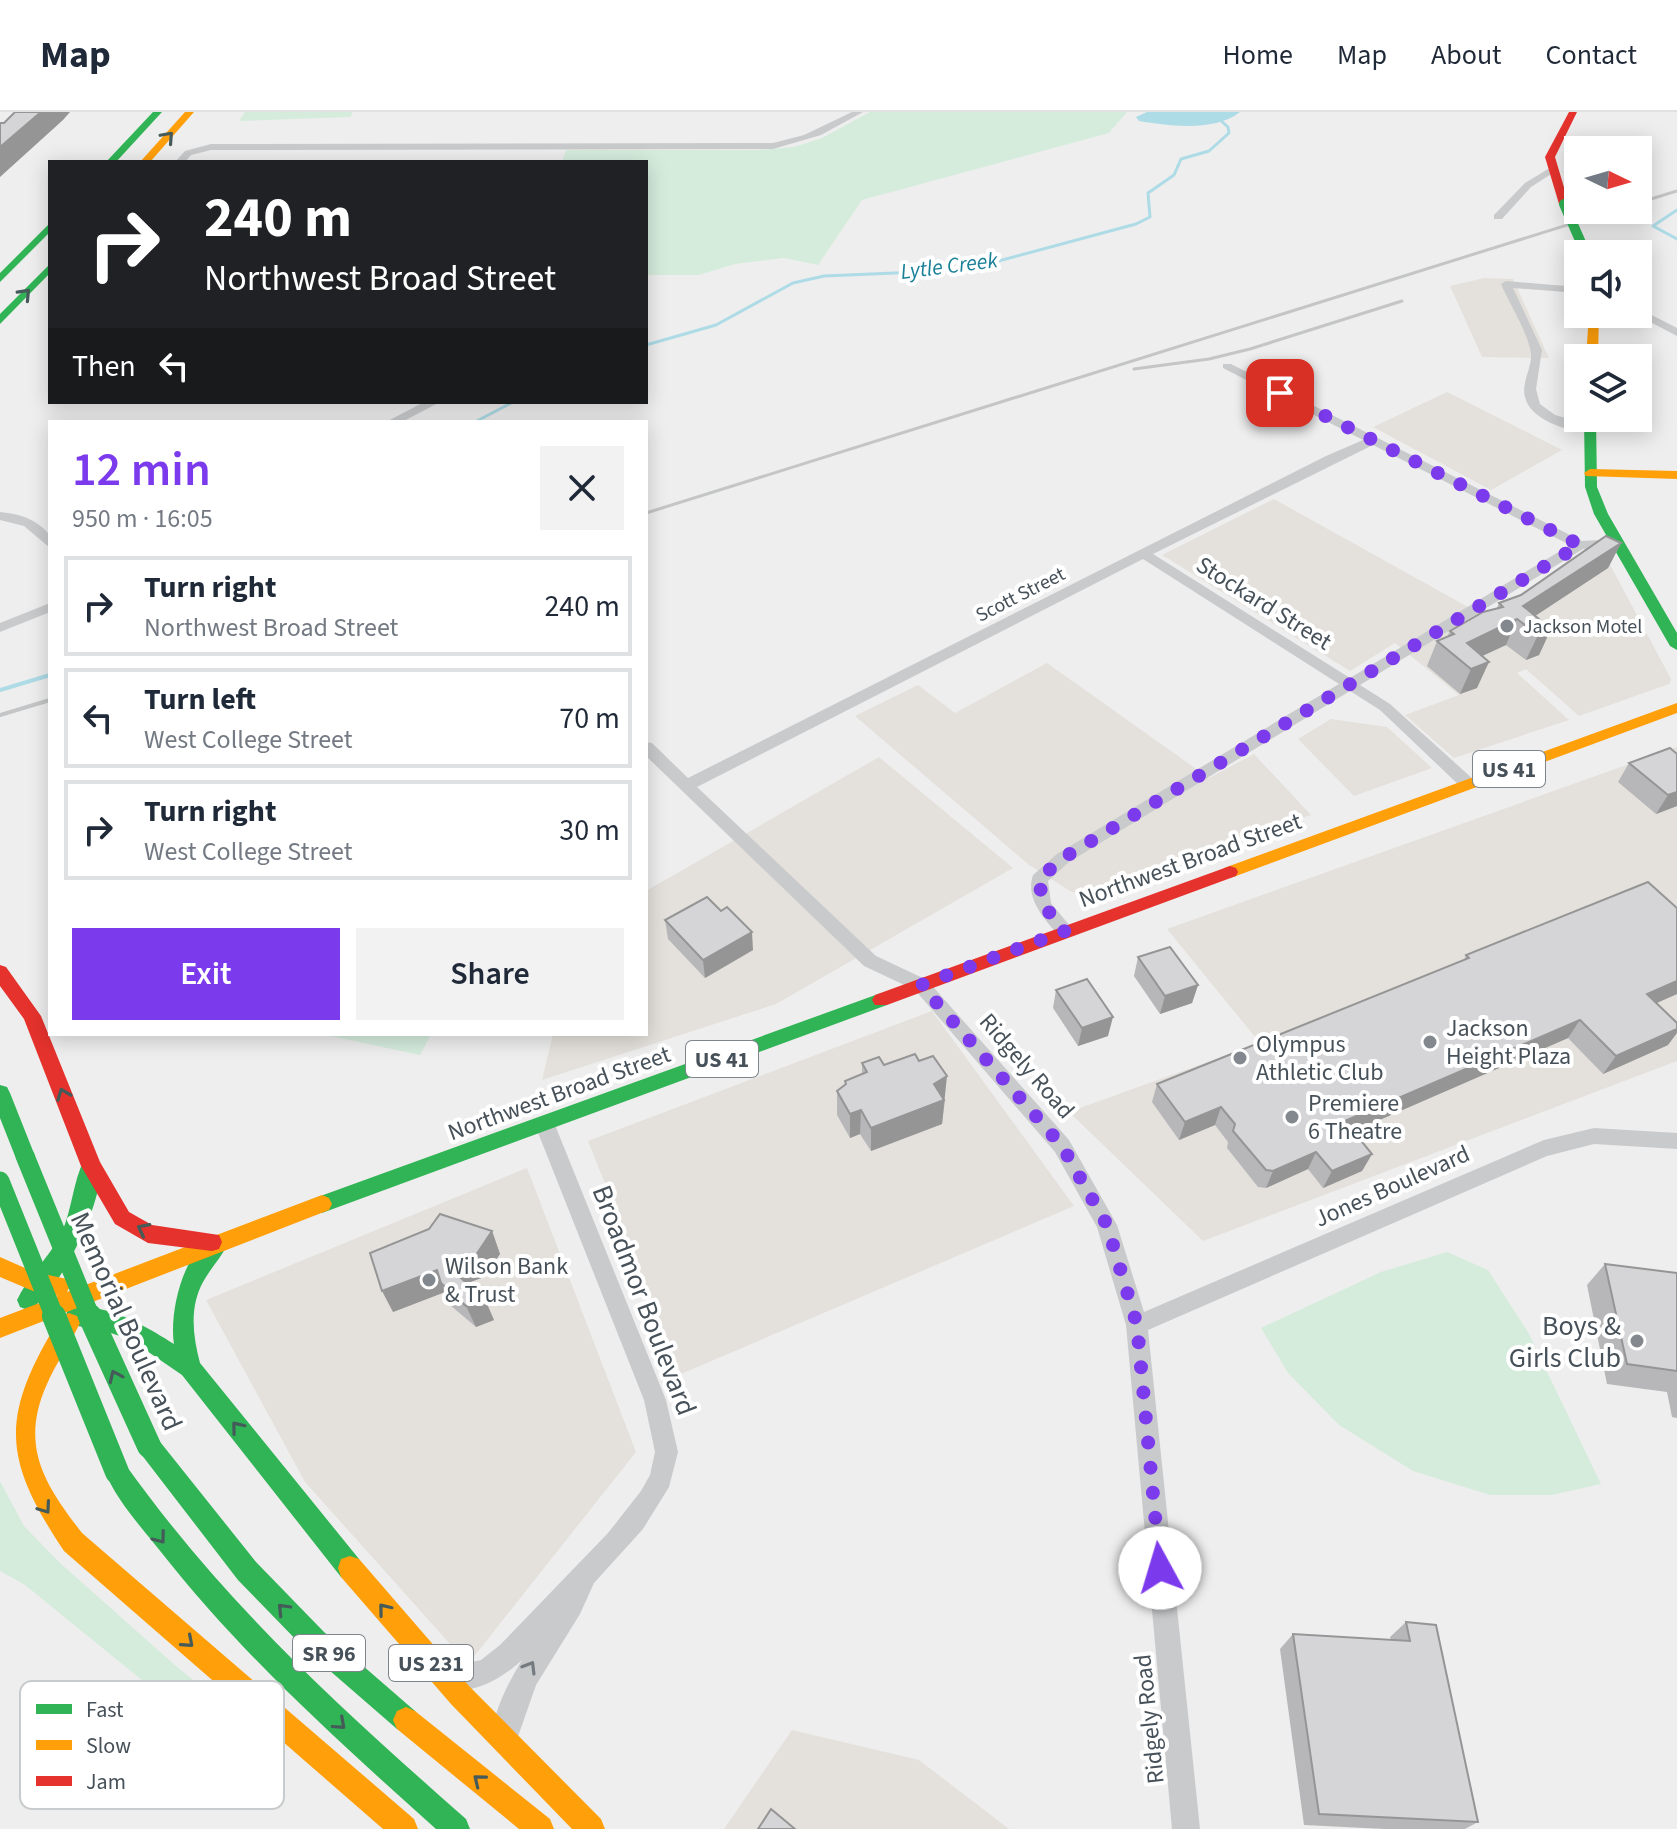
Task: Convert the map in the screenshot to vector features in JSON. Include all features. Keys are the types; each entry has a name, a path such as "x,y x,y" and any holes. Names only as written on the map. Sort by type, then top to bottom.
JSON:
{"main road":[{"path":"113,160 158,112"},
{"path":"147,160 190,112"},
{"path":"1570,117 1550,157 1551,171 1580,240"},
{"path":"0,279 48,228"},
{"path":"0,252 48,256"},
{"path":"0,321 48,257"},
{"path":"1590,432 1591,487 1601,514 1677,646"},
{"path":"1590,473 1677,475"},
{"name":"Northwest Broad Street","path":"0,1328 219,1242 1677,708"},
{"path":"0,972 32,1016 91,1166 122,1218 141,1230 168,1239 219,1242"},
{"name":"Memorial Boulevard","path":"0,1093 113,1372 149,1446 246,1570 290,1616 370,1691 540,1829"},
{"path":"0,1328 44,1284 82,1213 91,1166"},
{"name":"SR 96","path":"0,1181 117,1472 159,1538 272,1664 456,1829"},
{"path":"190,1368 179,1329 184,1292 219,1242"},
{"path":"0,1267 44,1284 84,1289 107,1288"},
{"path":"19,1452 29,1399 47,1358 74,1317 107,1288"},
{"path":"0,1328 46,1317 74,1317 119,1324 164,1346 190,1368"},
{"name":"US 231","path":"190,1368 390,1617 444,1678 591,1829"},
{"path":"6,1435 19,1452 35,1495 73,1542 233,1681"},
{"path":"284,1725 404,1829"}],"street":[{"path":"182,160 188,153 211,147 773,146 797,143 818,135 859,112"},
{"path":"552,160 556,147"},
{"path":"1498,217 1528,185 1551,171"},
{"path":"1564,289 1506,284 1536,350 1537,360 1529,394 1534,404 1546,415 1564,418"},
{"path":"1652,318 1675,330"},
{"path":"1227,366 1580,545"},
{"path":"396,420 430,404"},
{"name":"Scott Street","path":"685,786 1330,459 1374,440"},
{"path":"0,516 14,516 33,523 48,542"},
{"path":"1065,931 1043,905 1039,879 1063,858 1580,545 1617,543"},
{"name":"Stockard Street","path":"1144,554 1385,707 1468,784"},
{"path":"0,628 48,608"},
{"name":"Ridgely Road","path":"648,749 870,961 921,985 1062,1146 1107,1225 1137,1325 1186,1829"},
{"name":"Broadmor Boulevard","path":"545,1125 655,1400 664,1437 666,1461 649,1499 589,1572"},
{"name":"Jones Boulevard","path":"1137,1325 1544,1148 1594,1136 1677,1141"},
{"path":"444,1678 476,1675 497,1664 589,1572"},
{"path":"505,1740 510,1709 522,1680 570,1608 589,1572"}],"shaded area":[{"path":"1484,278 1513,279 1549,358 1482,357 1450,286"},
{"path":"1447,392 1562,450 1491,490 1373,427"},
{"path":"1274,499 1486,617 1583,554 1607,559 1671,679 1669,684 1579,716 1526,669 1517,673 1569,720 1454,758 1405,715 1459,695 1395,643 1350,671 1162,555"},
{"path":"1047,663 1209,778 1254,754 1311,815 1082,895 1070,891 1029,865 855,716 918,685 955,713"},
{"path":"1331,719 1387,727 1432,768 1354,796 1298,739"},
{"path":"1677,747 1677,1061 1203,1241 1069,1112 1260,1043 1167,929"},
{"path":"879,757 1013,868 776,1004 542,1080 553,1036 648,1036 648,890"},
{"path":"932,1011 1074,1206 681,1374 588,1141"},
{"path":"527,1168 636,1452 468,1664 305,1482 206,1300"},
{"path":"792,1730 919,1760 1009,1829 724,1829"}],"green space":[{"path":"245,112 352,112 351,117 239,121"},
{"path":"870,112 1127,112 1109,133 862,200 818,265 784,258 735,264 699,275 648,275 648,160 563,160 566,150 759,150 794,147 822,138"},
{"path":"330,1036 430,1036 420,1055"},
{"path":"1447,1252 1488,1270 1528,1332 1601,1484 1552,1495 1490,1495 1413,1471 1339,1425 1288,1373 1261,1328 1381,1272"},
{"path":"0,1481 24,1526 59,1562 195,1681 143,1681 25,1585 0,1571"}],"water":[{"path":"1147,112 1240,112 1218,123 1191,126 1139,121 1136,117"}],"building":[{"path":"15,112 41,112 0,147 0,123"},
{"path":"1606,536 1621,543 1523,606 1551,629 1538,635 1517,619 1467,643 1489,662 1471,669 1437,641 1454,634 1450,631 1483,612 1503,607 1499,603 1521,595"},
{"path":"1670,748 1677,754 1677,792 1668,795 1629,763"},
{"name":"Jackson Height Plaza","path":"1648,882 1677,908 1677,981 1647,994 1677,1023 1677,1029 1616,1056 1580,1020 1345,1121 1372,1154 1332,1171 1316,1152 1273,1171 1266,1170 1233,1131 1235,1124 1221,1107 1185,1122 1157,1084 1469,958 1466,955"},
{"path":"707,897 721,911 727,907 752,932 703,960 665,920"},
{"path":"1170,947 1198,985 1165,996 1138,957"},
{"path":"1087,979 1113,1017 1082,1028 1056,990"},
{"path":"915,1054 919,1061 933,1056 947,1076 934,1084 944,1100 871,1128 861,1110 850,1114 837,1091 846,1084 845,1081 867,1072 862,1063 879,1057 884,1065"},
{"path":"440,1214 492,1231 476,1255 447,1266 485,1299 466,1306 441,1283 437,1270 382,1291 370,1253 429,1229"},
{"path":"1605,1264 1677,1273 1677,1371 1627,1364"},
{"path":"1406,1622 1436,1625 1478,1822 1319,1814 1293,1634 1410,1641"},
{"path":"771,1809 795,1829 758,1829"}],"waterway":[{"name":"Lytle Creek","path":"648,344 716,325 793,283 824,276 942,271 980,266 1136,224 1150,217 1148,193 1174,175 1181,159 1209,151 1229,133 1228,127 1211,112"},
{"path":"1677,210 1653,226 1677,239"},
{"name":"Lytle Creek","path":"479,420 509,404"},
{"name":"Lytle Creek","path":"0,690 48,676"}],"railway":[{"path":"1652,199 1677,191"},
{"path":"648,512 1570,224"},
{"path":"1134,369 1209,359 1250,349 1402,301"},
{"path":"0,715 48,701"}],"traffic: fast":[{"path":"113,160 158,112"},
{"path":"1573,224 1580,240"},
{"path":"0,279 48,228"},
{"path":"0,321 48,269"},
{"path":"1590,432 1591,487 1601,514 1677,646"},
{"path":"322,1204 881,1000"},
{"path":"0,1093 25,1156"},
{"path":"25,1156 113,1372 149,1446"},
{"path":"28,1300 70,1238 83,1203 91,1166"},
{"path":"0,1181 117,1472"},
{"path":"190,1368 183,1331 184,1302 195,1275 217,1245"},
{"path":"76,1317 108,1322 138,1333 190,1368 350,1568"},
{"path":"149,1446 247,1571 315,1641 406,1720"},
{"path":"117,1472 192,1572 274,1662 456,1829"}],"traffic: slow":[{"path":"147,160 190,112"},
{"path":"1593,328 1593,344"},
{"path":"1590,473 1677,475"},
{"path":"1230,872 1677,708"},
{"path":"0,1328 322,1204"},
{"path":"0,1267 33,1281 59,1286"},
{"path":"69,1323 50,1355 26,1410 23,1434 26,1459 34,1484 73,1542 233,1681"},
{"path":"350,1568 460,1695 591,1829"},
{"path":"406,1720 540,1829"},
{"path":"284,1725 404,1829"}],"traffic: jam":[{"path":"1564,204 1550,157 1573,112"},
{"path":"881,1000 1230,872"},
{"path":"0,972 32,1016 91,1166 122,1218 148,1234 212,1242"}],"place":[{"name":"Jackson Motel","path":"1507,626"},
{"name":"Jackson Height Plaza","path":"1430,1042"},
{"name":"Olympus Athletic Club","path":"1240,1058"},
{"name":"Premiere 6 Theatre","path":"1292,1117"},
{"name":"Wilson Bank & Trust","path":"429,1280"},
{"name":"Boys & Girls Club","path":"1637,1341"}],"route":[{"path":"1160,1568 1137,1325 1107,1225 1062,1146 921,985 1065,931 1043,905 1039,879 1063,858 1580,545 1280,393"}]}
